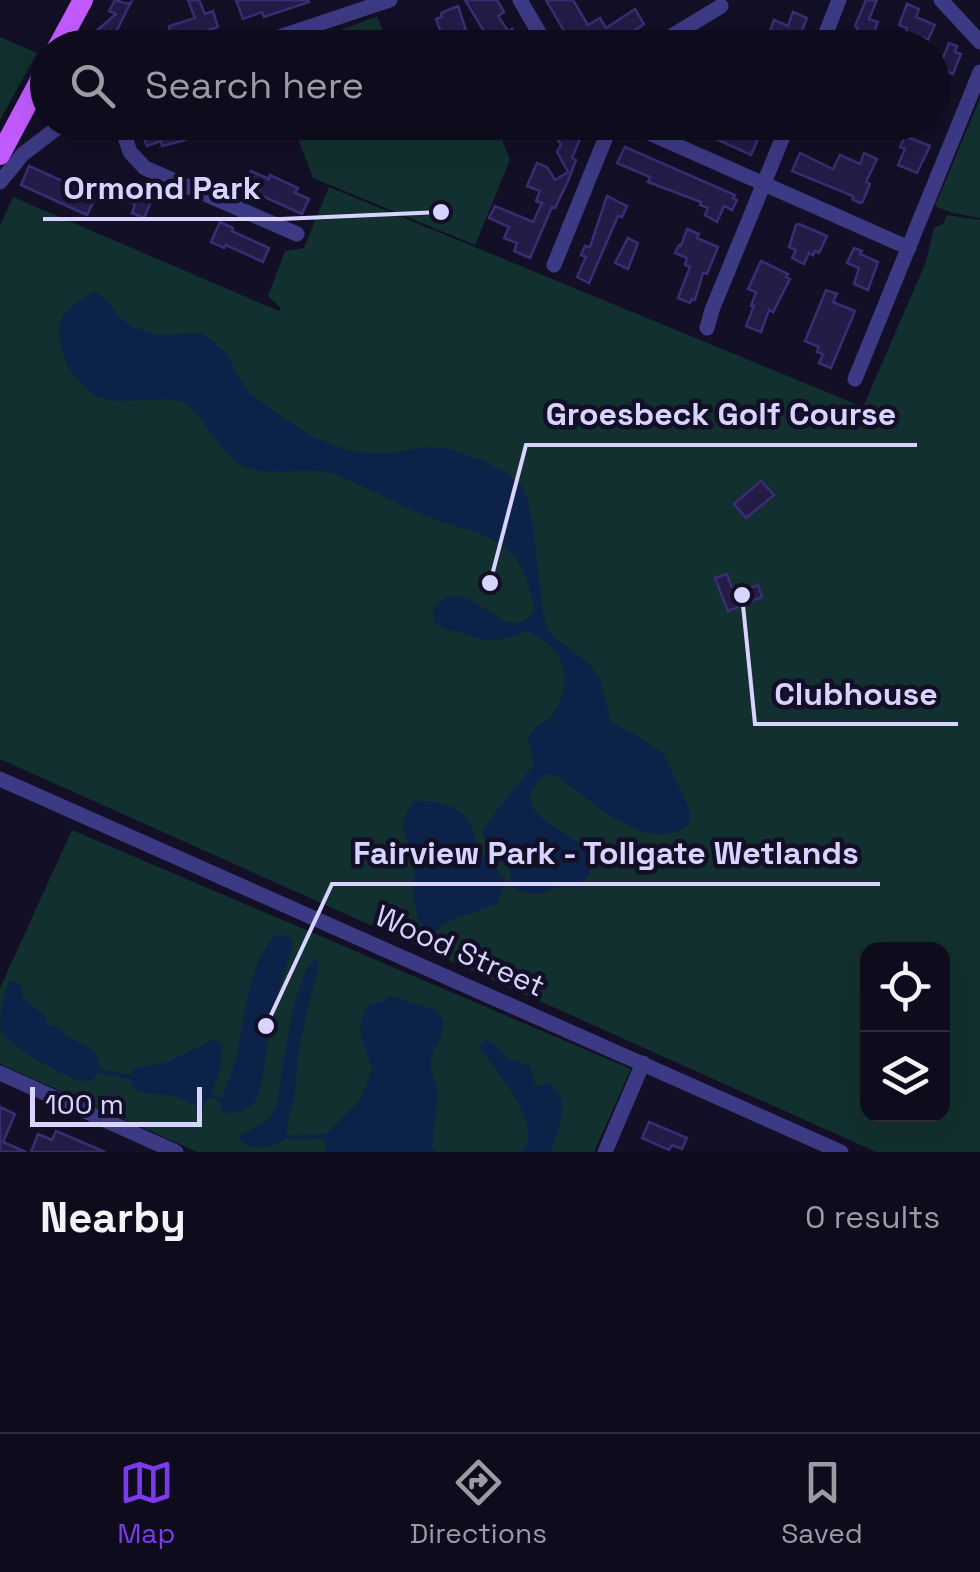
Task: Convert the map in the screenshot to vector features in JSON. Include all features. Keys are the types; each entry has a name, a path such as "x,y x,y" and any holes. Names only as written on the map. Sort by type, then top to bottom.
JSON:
{"main road":[{"path":"67,30 84,0"},
{"path":"0,155 30,111"}],"street":[{"path":"300,30 390,0"},
{"path":"520,0 538,30"},
{"path":"828,30 840,0"},
{"path":"941,0 980,42"},
{"path":"682,30 722,6"},
{"path":"855,379 980,72"},
{"path":"0,182 22,154 40,140"},
{"path":"126,140 134,160 145,168 296,234"},
{"path":"554,265 605,140"},
{"path":"665,140 908,248"},
{"path":"707,328 782,140"},
{"name":"Wood Street","path":"0,779 841,1152"},
{"path":"605,1152 643,1063"},
{"path":"0,1073 176,1152"}],"green space":[{"path":"377,16 383,30 341,30"},
{"path":"0,37 30,50 30,66 0,120"},
{"path":"980,98 980,218 935,206"},
{"path":"298,140 502,140 510,160 475,245 313,178"},
{"path":"329,187 863,407 926,262 934,228 943,224 947,215 980,220 980,1152 876,1152 0,759 0,226 13,197 279,311 281,308 268,296 285,251 304,248"},
{"path":"72,830 631,1069 594,1152 197,1152 0,1064 0,988"}],"water":[{"path":"95,292 133,327 157,335 203,333 227,354 250,394 310,436 367,453 425,447 449,449 483,461 522,486 533,527 547,629 589,663 600,679 611,723 663,753 689,809 690,822 675,832 639,830 602,810 555,775 546,774 531,792 532,807 544,820 578,842 590,855 591,869 577,887 559,886 530,894 511,885 510,870 486,845 483,832 534,764 528,739 535,727 548,721 557,708 565,682 564,670 552,648 527,631 486,640 442,628 433,616 440,601 458,596 504,620 525,620 535,610 515,557 492,539 423,515 333,474 265,471 243,466 226,452 196,412 181,402 111,400 91,393 69,367 61,348 59,327 70,309"},
{"path":"413,801 450,806 466,819 479,853 506,879 497,904 451,920 435,931 419,923 413,897 415,862 403,830 403,820"},
{"path":"274,936 288,936 293,944 273,1009 262,1081 250,1107 224,1113 220,1107 237,1055 253,977 265,949"},
{"path":"314,959 319,967 303,1030 287,1137 269,1146 250,1146 239,1139 241,1134 265,1122 276,1107 294,1006"},
{"path":"9,982 20,984 23,998 44,1015 48,1025 60,1027 64,1035 95,1051 100,1065 94,1079 81,1081 60,1072 4,1035 0,1028 1,1011"},
{"path":"390,996 437,1010 444,1022 430,1064 438,1095 432,1145 437,1152 326,1152 324,1136 360,1100 372,1068 361,1036 364,1014 368,1005"},
{"path":"213,1040 221,1043 220,1068 202,1107 177,1097 133,1088 129,1077 135,1068 165,1063"},
{"path":"486,1040 507,1058 530,1066 536,1087 549,1083 561,1098 562,1115 550,1152 523,1152 528,1140 523,1113 480,1048"}],"building":[{"path":"115,0 131,2 117,30 97,30 116,14 109,11"},
{"path":"188,0 199,0 205,14 213,11 218,27 170,30 169,26 195,18"},
{"path":"236,0 309,2 264,17 262,12 243,19"},
{"path":"465,0 497,0 504,12 498,16 508,30 483,30"},
{"path":"546,0 573,0 588,25 600,18 606,28 635,9 644,24 635,30 564,30"},
{"path":"866,0 877,0 869,19 878,22 875,30 857,30 855,26"},
{"path":"907,4 919,9 916,17 935,25 933,30 906,30 899,25"},
{"path":"458,6 466,30 440,30 436,19 442,17 441,13"},
{"path":"793,12 807,18 802,30 770,30 774,20 788,26"},
{"path":"950,43 961,54 953,74 950,73"},
{"path":"145,140 185,140 162,146 161,141 147,146"},
{"path":"558,140 580,140 568,181 530,258 514,251 517,243 504,238 509,227 489,218 495,206 533,222 542,203 536,201 540,191 527,186 537,163 547,167 555,180 568,172 557,152 561,144"},
{"path":"718,140 758,140 751,155"},
{"path":"903,140 930,146 917,173 898,165 905,149 900,147"},
{"path":"625,147 735,195 732,210 724,206 717,222 705,215 708,208 701,202 648,182 650,177 617,163"},
{"path":"800,153 833,169 840,155 860,164 864,153 877,159 866,182 870,184 863,201 792,171"},
{"path":"29,166 96,196 87,215 21,185"},
{"path":"251,171 298,188 295,193 309,199 302,214 258,194 261,186 247,180"},
{"path":"128,184 154,195 144,218 132,213 135,204 122,198"},
{"path":"607,196 627,206 622,217 618,216 589,283 577,277 586,257 581,255 585,246 590,247"},
{"path":"220,222 269,248 263,262 211,242"},
{"path":"799,224 827,236 819,253 809,253 804,264 792,258 796,250 789,247"},
{"path":"687,229 718,247 707,274 703,273 695,300 690,303 678,298 690,267 685,265 687,258 675,253"},
{"path":"628,238 638,243 628,269 615,263"},
{"path":"854,248 878,262 868,290 854,284 859,268 847,263"},
{"path":"761,261 788,274 790,279 773,312 769,310 761,332 746,326 756,292 748,289"},
{"path":"826,290 837,294 833,302 855,311 831,368 819,363 823,354 817,352 819,347 805,341"},
{"path":"761,481 774,495 746,518 734,504"},
{"path":"727,574 732,588 741,592 758,585 762,597 728,611 715,578"},
{"path":"0,1107 15,1114 3,1142 26,1152 0,1152"},
{"path":"649,1122 687,1138 682,1149 672,1145 669,1150 642,1138"},
{"path":"56,1131 105,1152 31,1152 38,1134 52,1140"}],"waterway":[{"path":"99,1071 129,1077"},
{"path":"210,1095 221,1100"},
{"path":"287,1137 324,1136"}],"place":[{"name":"Ormond Park","path":"441,212"},
{"name":"Groesbeck Golf Course","path":"490,583"},
{"name":"Clubhouse","path":"742,595"},
{"name":"Fairview Park - Tollgate Wetlands","path":"266,1026"}]}
